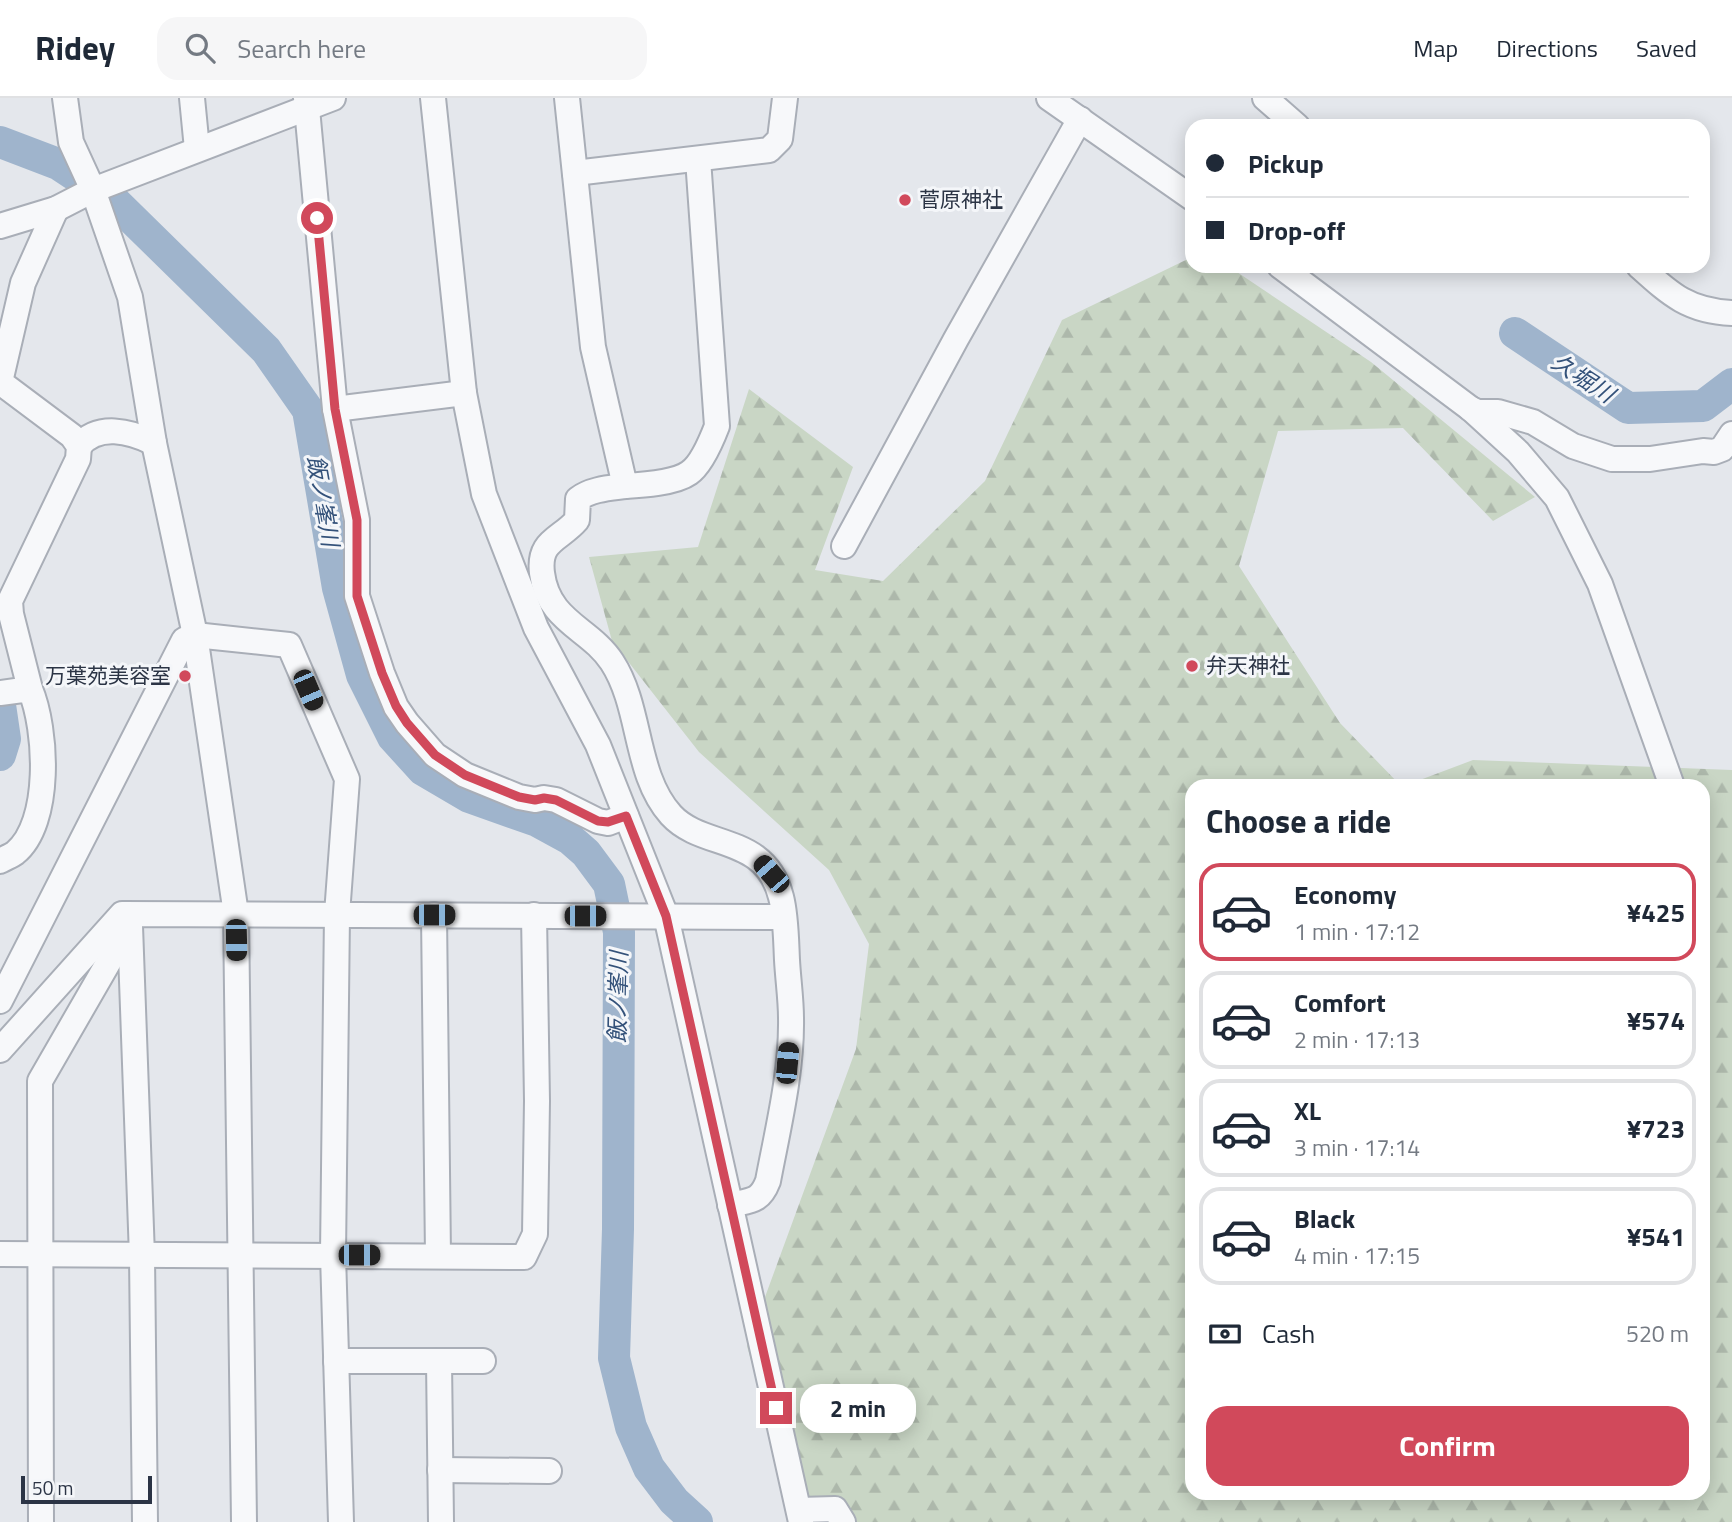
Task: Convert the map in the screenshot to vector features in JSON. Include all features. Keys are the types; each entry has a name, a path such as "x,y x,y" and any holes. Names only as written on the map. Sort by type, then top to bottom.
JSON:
{"street":[{"path":"65,98 71,142 93,190 130,297 154,443 195,635 236,914 244,1522"},
{"path":"192,98 197,149"},
{"path":"0,226 57,209 93,190 307,103 333,98"},
{"path":"433,98 464,393 484,495 536,628 598,745 666,916 800,1516 835,1509 844,1522"},
{"path":"567,98 593,347 625,486"},
{"path":"575,173 769,150 780,139 785,98"},
{"path":"1049,98 1185,193"},
{"path":"1265,98 1289,119"},
{"path":"307,103 335,409 357,520 357,596 382,673 396,706 435,755 465,775 519,797 556,800 598,821 608,822 626,816"},
{"path":"844,546 956,339 1080,119"},
{"path":"698,159 717,426 707,450 690,473 644,485 604,489 578,499 578,520 552,540 542,554 542,573 551,603 565,619 599,647 612,663 632,713 651,783 672,817 693,830 741,848 758,859 771,874 781,896 791,1020 784,1091 768,1181 763,1194 755,1200 730,1205"},
{"path":"57,209 23,283 7,329 0,382 72,436 79,446"},
{"path":"1289,273 1471,409 1518,452 1557,498 1600,584 1670,779"},
{"path":"1648,273 1686,304 1713,312 1732,313"},
{"path":"335,409 464,393"},
{"path":"1471,409 1478,412 1498,412 1533,422 1573,446 1612,459 1650,459 1703,451 1714,452 1722,449 1732,434"},
{"path":"0,861 15,852 28,835 36,816 42,760 41,728 13,692 10,601 78,458 79,446 87,437 94,433 123,432 138,435 154,443"},
{"path":"0,1001 184,640 195,635 289,645 347,779 337,914 333,1255 341,1522"},
{"path":"0,1050 126,920 236,914 783,917"},
{"path":"434,915 438,1256"},
{"path":"0,1254 524,1257 535,1234 537,1101 534,915"},
{"path":"41,1522 40,1081 126,920"},
{"path":"126,920 142,1256 145,1522"},
{"path":"336,1361 483,1361"},
{"path":"439,1362 441,1522"},
{"path":"440,1470 549,1471"}],"green space":[{"path":"1185,260 1185,273 1238,273 1371,362 1535,497 1493,521 1403,428 1278,431 1239,566 1340,723 1394,779 1185,779 1185,1500 1710,1500 1710,779 1423,779 1473,760 1732,770 1732,1522 809,1522 776,1450 747,1346 856,1049 869,944 829,870 699,752 612,641 589,557 698,547 749,389 853,467 815,570 883,581 985,481 1062,320"}],"waterway":[{"name":"飯ノ峯川","path":"0,142 58,164 114,201 266,350 308,410 338,588 362,675 393,737 423,770 469,797 537,821 570,839 586,853 609,884 619,932 618,1229 614,1358 631,1427 649,1468 674,1501 697,1522"},
{"name":"久堀川","path":"1515,333 1628,408 1703,406 1732,384"},
{"path":"0,705 5,739 0,755"}],"place":[{"name":"菅原神社","path":"905,200"},
{"name":"弁天神社","path":"1192,666"},
{"name":"万葉苑美容室","path":"185,676"}],"route":[{"path":"317,218 335,409 357,520 357,596 382,673 396,706 407,723 435,755 451,767 519,797 556,800 598,821 608,822 626,816 666,916 776,1408"}]}
